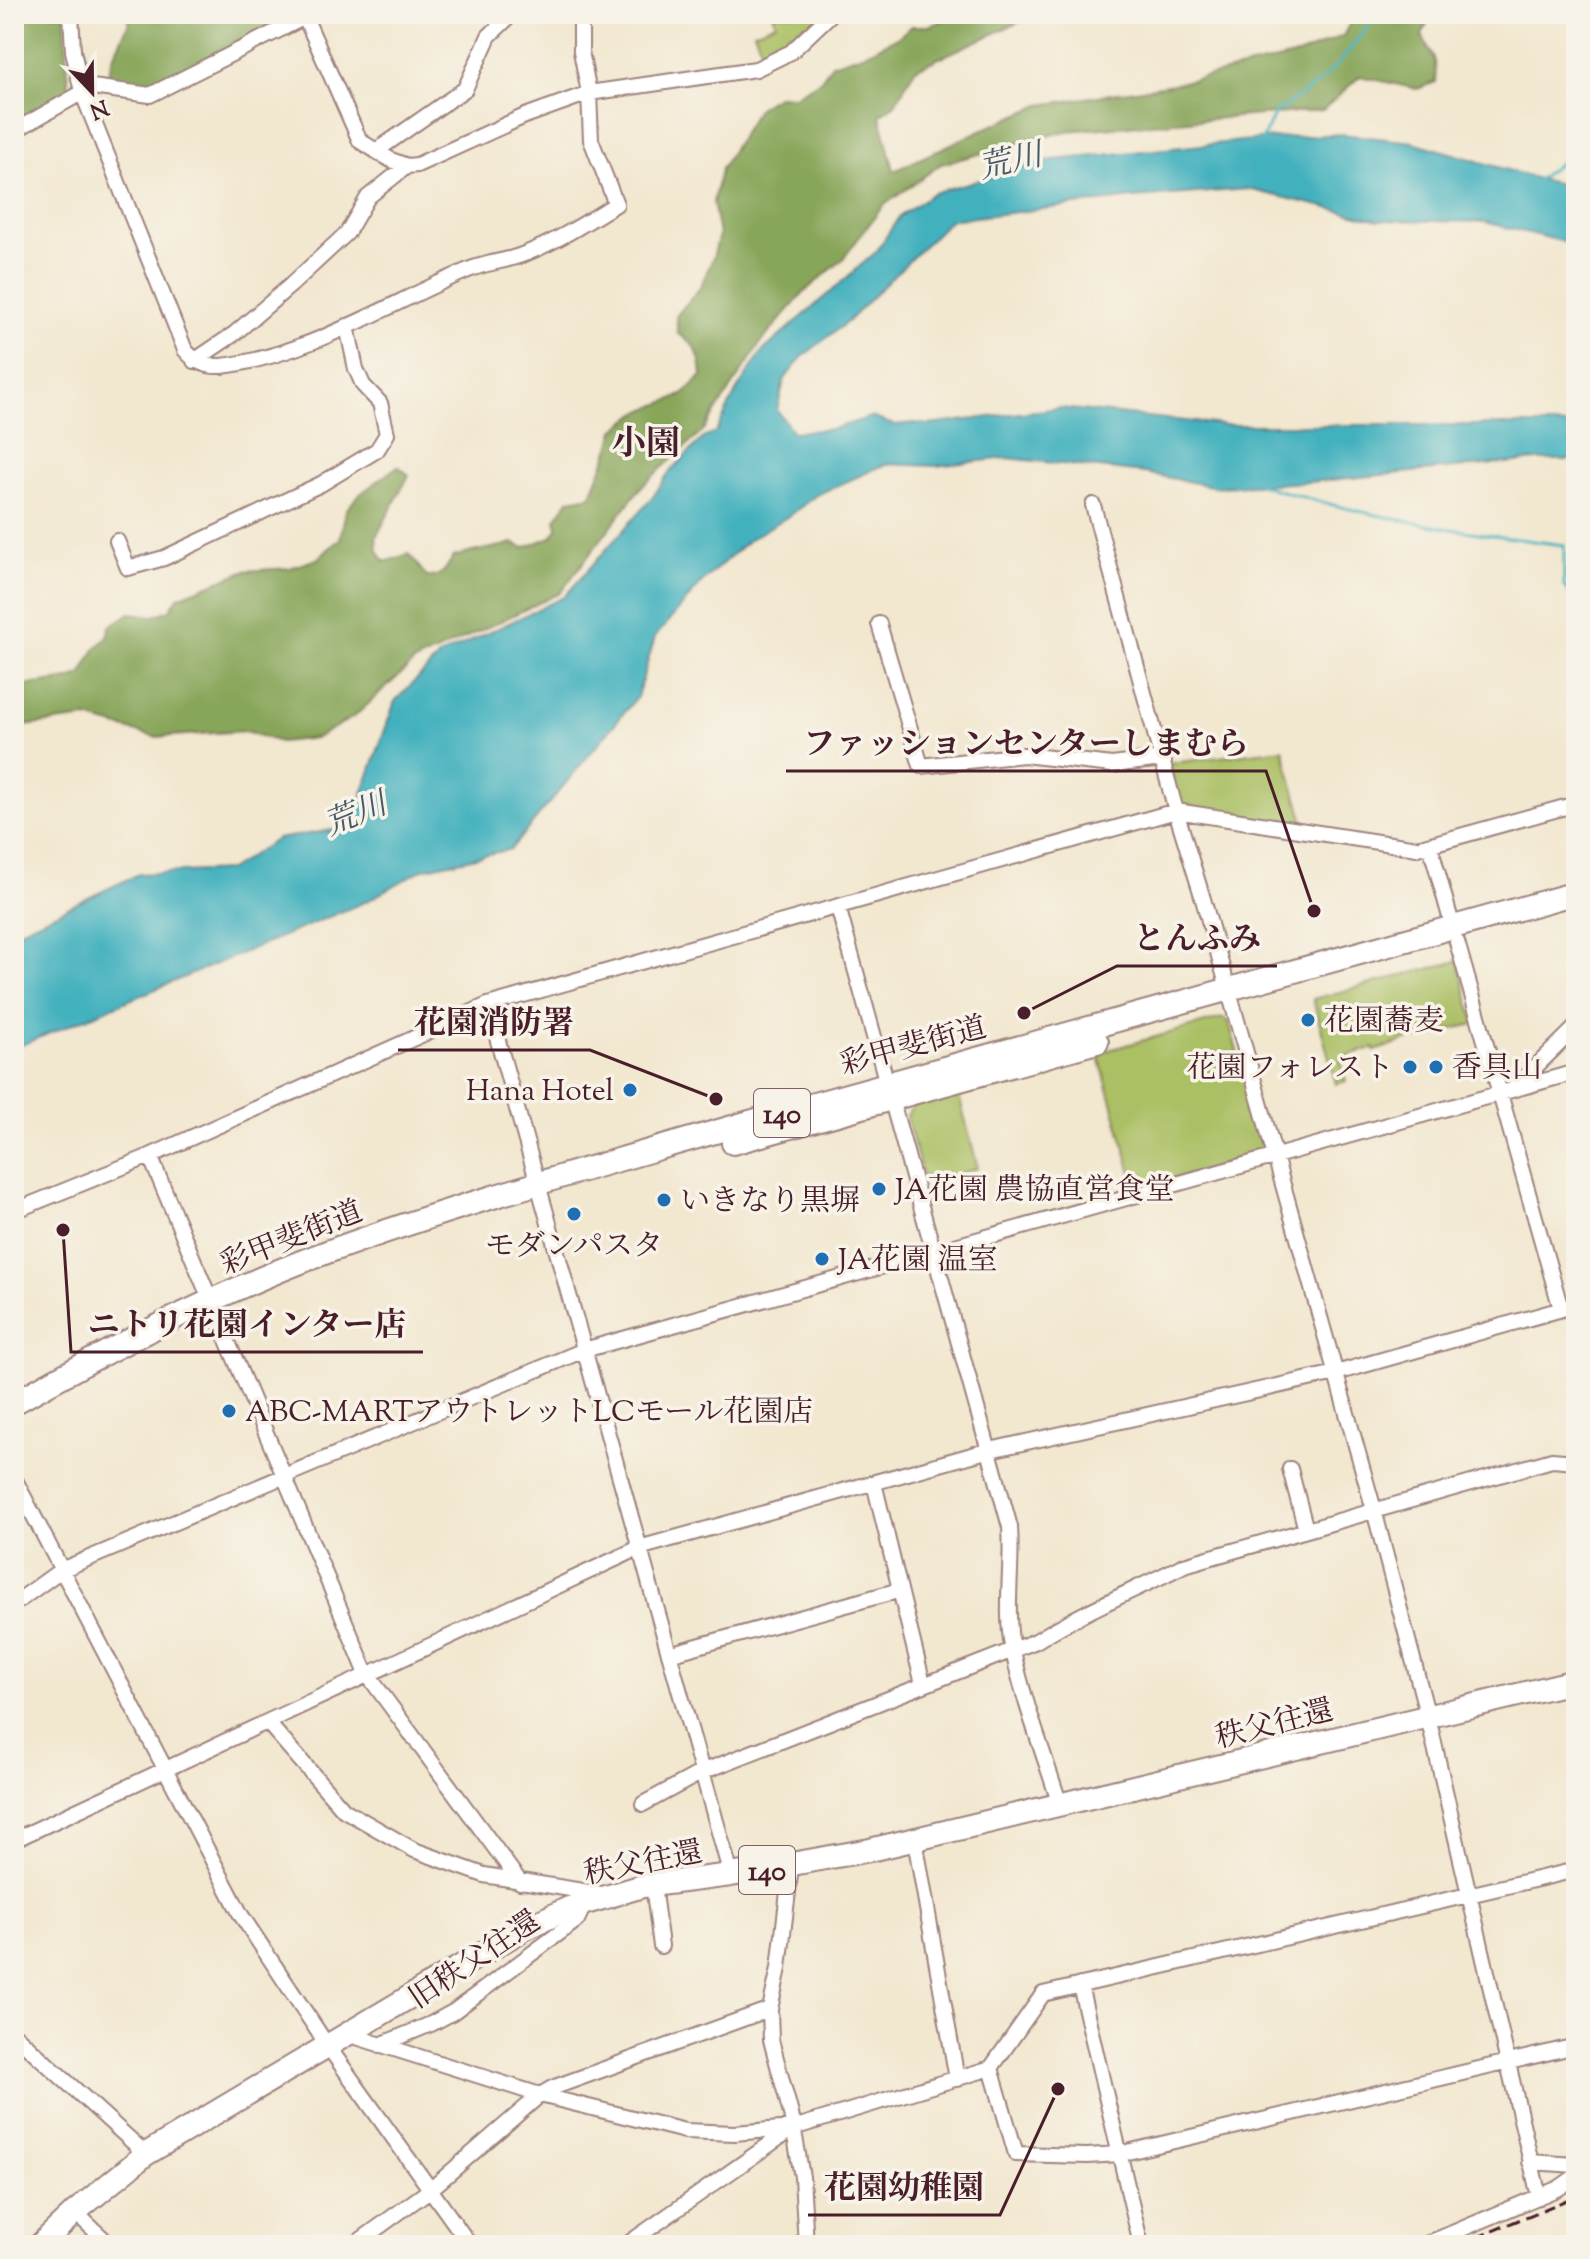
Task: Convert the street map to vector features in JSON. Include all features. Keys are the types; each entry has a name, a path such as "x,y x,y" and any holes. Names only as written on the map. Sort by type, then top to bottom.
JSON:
{"highway":[{"name":"彩甲斐街道","path":"1455,935 1576,893"},
{"name":"彩甲斐街道","path":"14,1403 58,1377 213,1307 540,1189 1455,935 1576,908"},
{"name":"彩甲斐街道","path":"14,1416 213,1307"},
{"name":"秩父往還","path":"40,2245 146,2154 522,1930 585,1903 653,1885 791,1866 915,1840 1576,1681"}],"street":[{"path":"71,14 73,51 82,92 185,350 194,361 219,366 274,355 347,326 470,269 538,249 616,204 591,140 589,93 581,51 581,14"},
{"path":"376,151 465,89 489,36 512,14"},
{"path":"194,361 234,334 291,285 347,233 368,197 407,166 433,160 525,116 589,93 756,69 791,52 831,14"},
{"path":"14,131 92,87 150,95 305,17 360,141 407,166"},
{"path":"117,541 128,568 149,564 297,496 377,450 387,434 380,403 363,385 356,369 347,326"},
{"path":"1093,505 1176,811 1374,1510 1428,1717 1539,2197"},
{"path":"879,624 921,766 1024,755 1112,765 1154,760 1164,762"},
{"path":"14,1211 150,1156 488,1005 1176,811 1417,848 1576,804"},
{"path":"14,1840 639,1548 990,1450 1336,1373 1569,1307 1430,845"},
{"path":"838,907 1010,1527 1012,1650 1060,1805"},
{"path":"488,1005 731,1875"},
{"path":"1506,1091 1576,1027"},
{"path":"14,1604 61,1570 584,1350 1576,1072"},
{"path":"150,1156 367,1674 520,1882"},
{"path":"643,1804 702,1772 1036,1641 1082,1612 1184,1565 1552,1460 1576,1462"},
{"path":"1290,1469 1306,1530"},
{"path":"14,1478 241,1915 337,2040 470,2245"},
{"path":"874,1483 923,1684"},
{"path":"669,1654 900,1590"},
{"path":"267,1722 344,1810 414,1850 449,1864 520,1882 610,1895"},
{"path":"915,1840 957,2079"},
{"path":"791,1866 779,1968 770,2009 771,2040 802,2177 806,2245"},
{"path":"337,2040 380,2045 540,2095 685,2131 761,2132 793,2128 991,2068 1043,1994 1576,1870"},
{"path":"653,1885 661,1946"},
{"name":"旧秩父往還","path":"380,2045 453,2012 577,1920 585,1903"},
{"path":"1080,1985 1141,2245"},
{"path":"354,2245 431,2189 552,2088 770,2009"},
{"path":"14,2034 146,2154"},
{"path":"991,2068 1016,2154 1087,2156 1119,2154 1576,2046"},
{"path":"626,2245 793,2128"},
{"path":"1530,2162 1576,2165"},
{"path":"1424,2245 1559,2188 1576,2176"},
{"path":"75,2212 110,2245"}],"green space":[{"path":"14,14 65,14 69,95 14,126"},
{"path":"126,14 298,14 147,89 106,82 113,57 129,23"},
{"path":"773,14 823,14 789,46 765,57 754,32 776,23"},
{"path":"959,14 1037,14 915,69 895,104 880,115 894,171 1041,105 1174,84 1298,55 1343,36 1355,14 1432,14 1422,35 1435,61 1436,82 1417,89 1360,76 1323,110 1066,131 941,164 883,206 842,260 804,292 762,341 703,431 641,487 560,593 414,662 355,716 316,738 280,742 245,731 155,737 87,718 14,727 14,687 70,679 82,674 95,649 107,638 110,626 130,613 154,616 170,610 178,597 244,571 290,568 317,559 340,539 346,510 359,495 398,466 409,475 376,537 378,551 385,562 409,554 427,577 432,577 443,572 453,557 513,543 524,548 551,537 557,529 556,519 569,500 591,496 615,430 637,413 683,395 702,376 696,351 678,334 676,316 700,288 713,258 719,235 713,202 721,169 758,108 777,96 794,96 821,80 832,64 871,51 912,26 929,26"},
{"path":"1283,749 1305,826 1179,806 1172,763"},
{"path":"1458,961 1475,1024 1349,1055 1341,1061 1346,1081 1336,1084 1313,999"},
{"path":"1223,1018 1229,1022 1265,1153 1140,1190 1136,1187 1098,1053"},
{"path":"958,1092 978,1168 934,1182 923,1176 906,1117 914,1105"}],"water":[{"path":"1341,134 1413,142 1538,179 1576,187 1576,245 1485,222 1379,220 1248,189 1133,198 950,220 847,322 803,356 784,380 777,410 793,432 833,429 871,417 894,425 929,425 1060,408 1224,425 1576,425 1576,460 1537,460 1309,482 1217,487 1145,473 1007,458 935,466 886,464 816,495 792,514 750,539 705,579 655,637 637,697 511,849 423,869 367,901 14,1048 14,933 139,874 229,870 277,839 351,827 395,701 441,655 564,597 653,497 668,474 703,438 716,432 737,390 762,352 876,252 899,217 933,193 1045,161"}],"waterway":[{"path":"79,14 86,61"},
{"path":"1261,142 1275,113 1319,82 1341,61 1377,14"},
{"path":"1537,180 1576,151"},
{"path":"1259,484 1410,522 1564,545 1564,586 1576,602"}],"railway":[{"path":"1459,2245 1576,2196"}],"place":[{"name":"ファッションセンターしまむら","path":"1314,911"},
{"name":"とんふみ","path":"1024,1013"},
{"name":"花園蕎麦","path":"1308,1020"},
{"name":"花園フォレスト","path":"1410,1067"},
{"name":"香具山","path":"1436,1067"},
{"name":"Hana Hotel","path":"630,1090"},
{"name":"花園消防署","path":"716,1099"},
{"name":"JA花園 農協直営食堂","path":"879,1189"},
{"name":"いきなり黒塀","path":"664,1200"},
{"name":"モダンパスタ","path":"574,1214"},
{"name":"ニトリ花園インター店","path":"63,1230"},
{"name":"JA花園 温室","path":"822,1259"},
{"name":"ABC-MARTアウトレットLCモール花園店","path":"229,1411"},
{"name":"花園幼稚園","path":"1058,2089"}],"district":[{"name":"小園","path":"646,442"}],"water label":[{"name":"荒川","path":"1010,160"},
{"name":"荒川","path":"355,813"}]}
